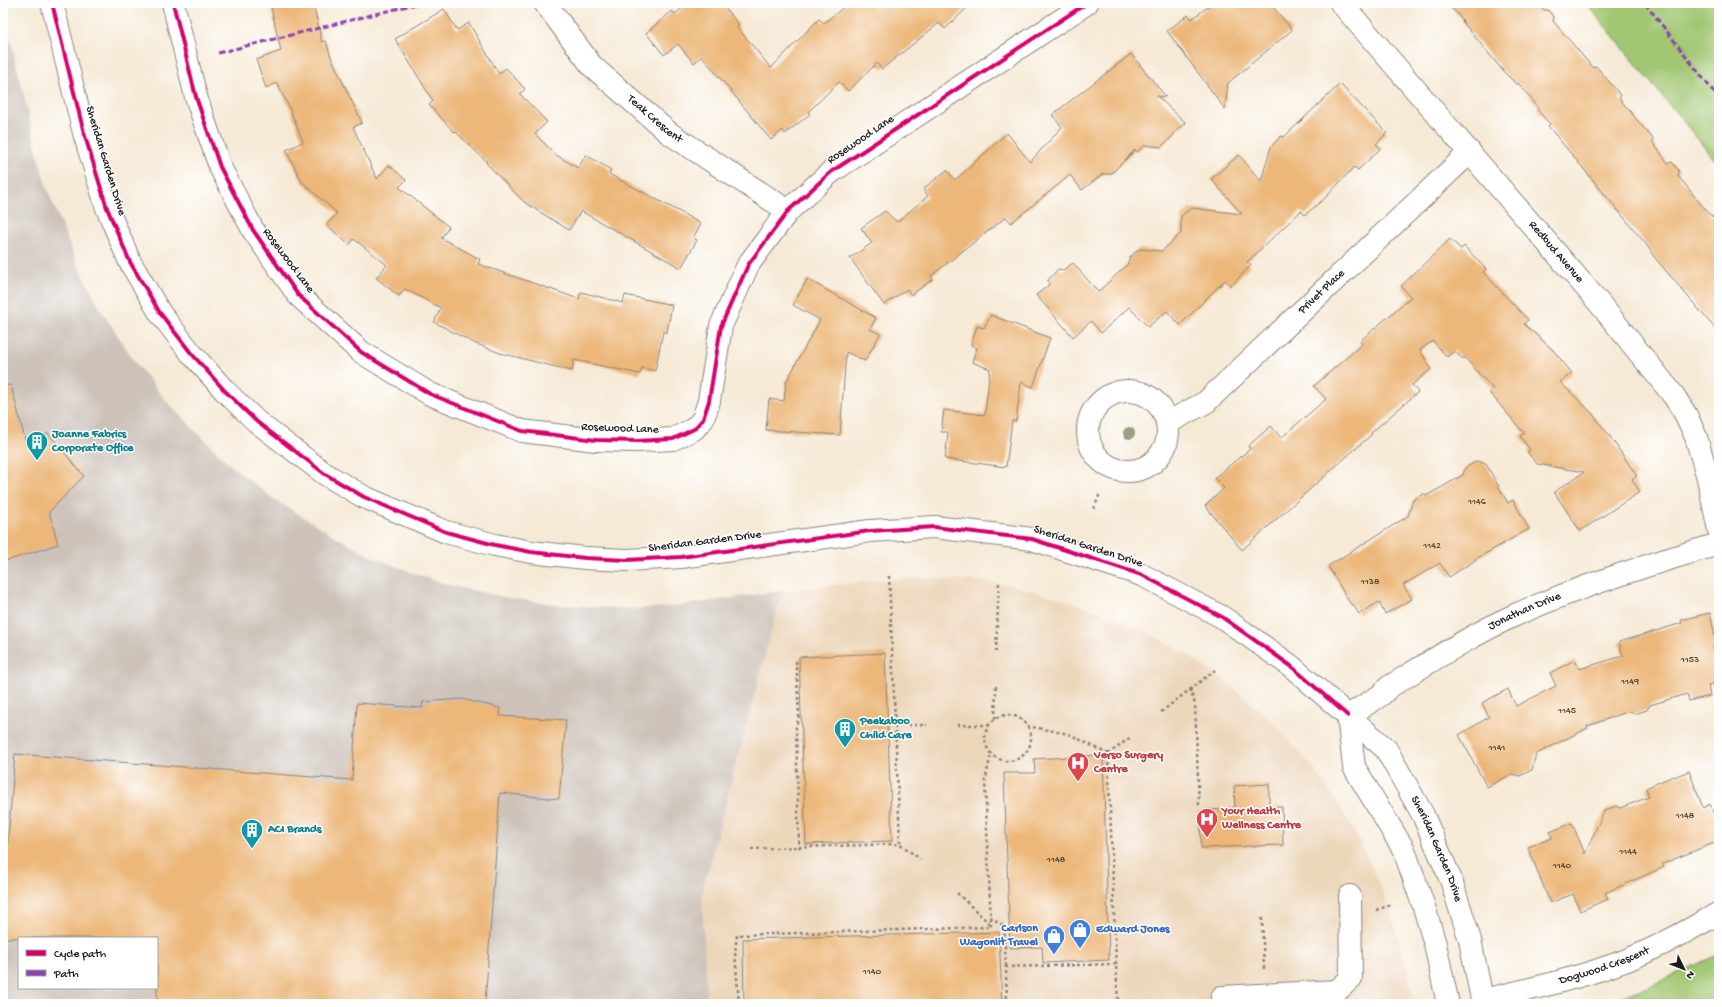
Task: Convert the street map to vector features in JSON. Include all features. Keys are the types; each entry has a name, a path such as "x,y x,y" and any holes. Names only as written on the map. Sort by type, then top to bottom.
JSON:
{"street":[{"name":"Sheridan Garden Drive","path":"52,3 84,134 107,208 130,262 160,313 191,353 225,391 257,422 325,474 364,496 446,532 495,545 531,552 585,558 627,560 681,557 870,531 934,527 1032,539 1142,575 1222,617 1291,666 1386,749 1405,780 1423,815 1446,866 1461,908 1475,959 1483,1002"},
{"name":"Rosewood Lane","path":"173,3 196,97 220,167 253,230 298,295 361,352 430,394 522,431 596,440 637,441 673,439 694,429 703,419 709,401 721,326 748,265 788,210 831,172 1087,3"},
{"name":"Teak Crescent","path":"545,3 592,66 669,133 788,210"},
{"name":"Redbud Avenue","path":"1341,3 1600,304 1674,396 1686,415 1696,437 1708,478 1719,530"},
{"name":"Privet Place","path":"1167,423 1206,402 1470,152"},
{"name":"Jonathan Drive","path":"1348,716 1380,695 1389,687 1454,648 1512,617 1570,592 1647,564 1719,544"},
{"path":"1348,716 1354,767 1404,850 1424,908 1448,1004"},
{"path":"1222,997 1337,991 1351,978 1350,896"},
{"name":"Dogwood Crescent","path":"1483,1002 1570,978 1627,960 1683,933 1719,913"}],"path":[{"path":"1094,509 1100,493"},
{"path":"889,576 900,844"},
{"path":"996,652 999,581"},
{"path":"796,661 799,847"},
{"path":"1161,712 1215,670"},
{"path":"995,719 996,684"},
{"path":"1190,689 1195,704 1199,806"},
{"path":"1009,715 1016,717 1027,726 1030,733 1031,741 1025,754 1018,759 1004,761 996,759 986,747 986,732 989,725 995,719 1009,715"},
{"path":"896,725 927,725"},
{"path":"957,725 989,725"},
{"path":"1027,726 1069,734 1108,754"},
{"path":"1108,754 1131,737"},
{"path":"739,1004 735,952 737,935 990,927 985,781 991,754"},
{"path":"1108,754 1118,1004"},
{"path":"751,849 900,844 920,859"},
{"path":"957,893 990,924"},
{"path":"990,918 1004,926 1007,1004"},
{"path":"1262,918 1264,975"},
{"path":"1006,967 1116,964"}],"shaded area":[{"path":"3,10 48,191 76,261 100,308 135,362 167,402 225,460 275,500 373,557 452,586 509,598 560,605 638,609 668,607 782,591 702,893 707,1004 3,1004"},
{"path":"918,578 958,579 1009,585 1046,594 1098,611 1147,632 1189,656 1219,677 1256,707 1279,729 1317,773 1339,805 1357,837 1375,874 1389,908 1407,967 1415,1004 707,1004 702,893 782,591 880,580"}],"green space":[{"path":"1586,3 1719,3 1719,165"},
{"path":"1719,954 1719,1004 1600,1004 1648,987"}],"building":[{"path":"270,3 313,3 322,42 326,41 331,57 362,123 353,127 377,179 389,165 406,180 399,187 449,227 441,238 480,259 478,264 579,299 581,292 623,303 625,295 672,305 667,332 663,332 655,371 642,368 640,374 574,360 572,371 500,353 474,343 434,322 441,308 405,289 399,296 376,278 387,265 354,239 349,245 327,225 337,213 302,182 286,150 303,142 290,109 277,83 266,88 256,60 281,51"},
{"path":"688,3 721,3 739,25 737,27 771,68 819,19 824,23 849,3 972,3 945,29 939,23 882,69 877,63 848,91 839,82 808,112 810,114 785,134 783,130 771,140 702,56 694,63 678,44 664,55 646,33 672,11 675,14"},
{"path":"1213,3 1270,3 1292,30 1228,83 1225,109 1167,31 1188,15 1192,19"},
{"path":"1447,3 1538,3 1544,10 1548,10 1554,18 1553,21 1593,68 1596,66 1621,96 1619,98 1653,139 1653,143 1668,163 1672,162 1679,171 1678,176 1711,216 1719,217 1719,333 1655,258 1646,244 1548,126 1550,124 1538,111 1538,107 1519,84 1516,84 1503,71 1462,21 1463,20"},
{"path":"444,9 457,30 469,23 499,74 506,68 525,89 520,94 547,122 535,134 556,155 578,168 586,155 611,170 609,174 701,224 693,238 697,240 681,268 581,211 569,230 524,202 486,163 487,162 455,131 454,132 429,105 433,101 395,39"},
{"path":"1131,54 1166,97 1157,96 1186,123 1161,147 1145,145 1137,152 1135,150 1111,174 1103,174 1082,190 1070,175 1011,223 1006,217 931,276 933,279 911,295 907,289 884,305 850,258 872,243 861,228 885,211 897,222 928,196 923,189 947,170 955,180 1007,133 1030,162 1062,127 1052,115"},
{"path":"1340,84 1387,133 1376,144 1381,148 1358,170 1354,167 1325,198 1305,215 1301,211 1247,262 1251,265 1231,286 1225,280 1180,325 1167,311 1148,327 1129,307 1101,333 1091,321 1073,337 1036,295 1049,285 1048,280 1058,269 1063,270 1073,263 1098,292 1127,265 1130,257 1139,249 1162,251 1181,233 1181,216 1191,208 1242,214 1211,179 1239,155 1261,181 1271,147 1281,136 1284,137"},
{"path":"1450,239 1461,249 1464,246 1486,269 1483,272 1528,320 1524,324 1553,350 1572,373 1560,382 1591,412 1609,435 1637,476 1632,479 1640,492 1580,531 1554,492 1584,472 1537,464 1527,452 1530,450 1520,436 1524,433 1489,392 1493,389 1465,358 1462,358 1454,351 1447,357 1433,341 1420,350 1431,369 1412,385 1418,392 1242,550 1205,506 1224,488 1214,478 1250,449 1248,446 1271,426 1281,438 1326,399 1314,386 1362,344 1360,341 1411,297 1401,286"},
{"path":"807,279 876,318 870,329 880,334 865,361 846,352 840,435 766,430 769,399 784,401 786,382 820,320 793,305"},
{"path":"991,315 1050,338 1033,387 1021,382 1016,421 1012,421 1006,467 945,459 948,432 941,432 944,410 985,415 990,369 972,362 977,348 971,345 977,326 984,328"},
{"name":"Joanne Fabrics Corporate Office","path":"11,385 27,447 48,433 84,476 49,512 58,544 3,562 3,386"},
{"path":"1477,461 1486,464 1508,503 1513,500 1529,529 1474,560 1449,577 1440,563 1403,585 1412,599 1385,614 1379,602 1359,614 1353,604 1351,605 1328,566 1408,516 1413,500 1423,494 1428,495 1463,475 1465,468"},
{"path":"1710,613 1717,645 1713,646 1719,674 1719,682 1708,685 1710,696 1689,701 1687,694 1650,705 1647,710 1635,714 1630,711 1587,726 1588,728 1536,754 1532,770 1520,776 1512,774 1487,787 1459,735 1489,717 1482,703 1508,689 1516,706 1556,686 1550,673 1575,660 1579,669 1623,656 1619,642 1682,623 1681,620"},
{"name":"Peekaboo Child Care","path":"885,653 892,841 806,844 799,657"},
{"name":"ACI Brands","path":"462,699 500,708 500,716 566,720 559,799 500,793 485,1004 157,1004 158,937 3,938 3,901 15,754 352,780 357,703 422,708 423,702"},
{"path":"1103,755 1109,960 1043,963 1042,947 1010,948 1004,773 1035,773 1034,759"},
{"path":"1689,771 1703,808 1710,804 1719,829 1719,841 1662,864 1664,867 1605,893 1608,899 1580,911 1573,894 1550,903 1528,847 1552,838 1550,832 1572,823 1585,854 1604,811 1616,806 1620,808 1649,797 1646,788 1673,776 1674,777"},
{"path":"1269,784 1269,807 1282,807 1283,845 1201,848 1200,811 1235,808 1234,786"},
{"path":"999,932 1002,1004 744,1004 743,939"}],"marked path":[{"path":"218,53 420,3"},
{"path":"1645,3 1719,99"}],"cycle path":[{"path":"52,3 84,133 107,208 130,262 160,313 191,353 225,391 257,422 325,474 364,497 446,532 495,545 531,552 585,558 627,560 681,557 870,531 934,527 1032,539 1142,575 1222,617 1291,666 1348,716"},
{"path":"173,3 196,97 220,167 253,230 298,295 361,352 430,394 522,431 596,440 637,441 673,439 694,429 703,419 709,401 721,326 748,265 788,211 831,172 1087,3"}],"place":[{"name":"Joanne Fabrics Corporate Office","path":"37,462"},
{"name":"Peekaboo Child Care","path":"845,748"},
{"name":"Verso Surgery Centre","path":"1078,782"},
{"name":"Your Health Wellness Centre","path":"1207,838"},
{"name":"ACI Brands","path":"252,850"},
{"name":"Edward Jones","path":"1080,950"},
{"name":"Carlson Wagonlit Travel","path":"1054,956"}]}
